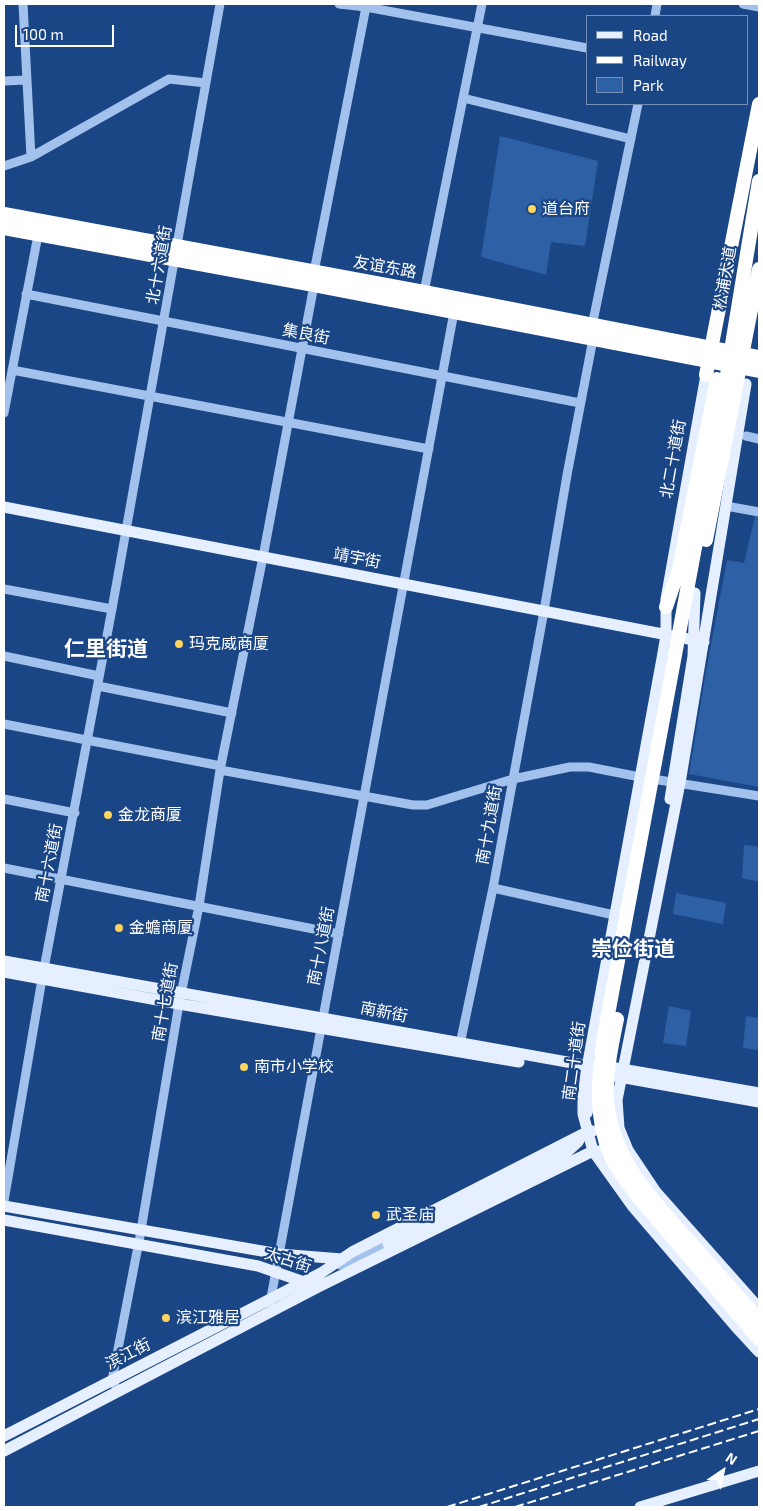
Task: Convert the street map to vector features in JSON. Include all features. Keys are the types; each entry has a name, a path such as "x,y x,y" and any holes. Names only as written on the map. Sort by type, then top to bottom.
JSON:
{"highway":[{"name":"北二十道街","path":"708,362 759,104"},
{"name":"松浦大道","path":"737,382 750,237 759,181"},
{"name":"友谊东路","path":"4,214 176,253 314,279 454,312 592,332"},
{"name":"友谊东路","path":"4,228 38,235 176,253"},
{"path":"666,607 679,569 712,400 750,237"},
{"name":"松浦大道","path":"737,382 759,269"},
{"name":"友谊东路","path":"314,279 424,292 708,362 755,363"},
{"path":"759,315 755,363 737,382 604,1036 598,1094 602,1130 612,1158 639,1198 759,1339"},
{"path":"737,382 695,593 615,1025 607,1081 608,1109 622,1156 650,1198 759,1320"}],"main road":[{"name":"北二十道街","path":"640,777 666,635 666,599 708,362"},
{"path":"737,382 726,506 704,642 617,1100 619,1128 628,1150 656,1192 759,1308"},
{"name":"靖宇街","path":"4,507 704,642"},
{"path":"676,782 693,656 695,593"},
{"name":"南二十道街","path":"640,777 587,1070 583,1114 593,1151 633,1206 734,1326 759,1352"},
{"name":"南新街","path":"4,961 43,973 179,1004 460,1044 587,1070"},
{"name":"南新街","path":"4,972 43,973 182,992 322,1023 587,1070 622,1073 759,1093"},
{"name":"太古街","path":"388,1244 566,1153 578,1142 584,1128 604,1036"},
{"name":"南新街","path":"622,1073 759,1102"},
{"name":"太古街","path":"321,1273 352,1252 587,1132 619,1128"},
{"path":"593,1151 628,1150"},
{"name":"太古街","path":"4,1220 258,1266 318,1287 593,1151"},
{"name":"太古街","path":"4,1206 279,1254 342,1259"},
{"name":"滨江街","path":"4,1436 321,1273"},
{"name":"滨江街","path":"4,1451 318,1287"},
{"path":"640,1507 759,1471"},
{"path":"657,1507 759,1476"}],"street":[{"path":"23,4 31,157"},
{"name":"北十六道街","path":"126,530 220,4"},
{"path":"339,4 366,7 586,48"},
{"path":"424,292 482,4"},
{"path":"743,4 759,7"},
{"name":"南十七道街","path":"112,1380 141,1231 221,768 263,557 366,7"},
{"path":"4,166 31,157 169,79 206,83"},
{"path":"4,81 26,80"},
{"path":"463,98 631,139"},
{"name":"南十九道街","path":"460,1044 493,888 544,612 592,332 638,105"},
{"path":"4,414 38,235"},
{"name":"集良街","path":"26,294 580,404"},
{"name":"南十八道街","path":"268,1314 454,312"},
{"path":"12,370 429,449"},
{"path":"746,436 759,439"},
{"path":"726,506 759,512"},
{"name":"南十六道街","path":"4,1201 43,973 126,530"},
{"path":"4,588 112,609"},
{"path":"4,656 99,676"},
{"path":"98,686 232,713"},
{"path":"4,724 413,805 427,805 512,779 570,767 589,766 640,777 759,796"},
{"path":"4,799 74,813"},
{"path":"4,868 338,934"},
{"path":"493,888 614,915"},
{"name":"太古街","path":"321,1273 388,1244"},
{"path":"112,1380 119,1392"}],"green space":[{"path":"500,136 598,161 585,246 551,242 546,275 481,257"},
{"path":"755,516 759,517 759,787 689,774 727,560 744,563"},
{"path":"744,845 759,847 759,882 742,878"},
{"path":"676,893 726,903 723,924 673,914"},
{"path":"669,1006 691,1011 686,1046 663,1043"},
{"path":"746,1016 759,1018 759,1050 743,1048"}],"railway":[{"path":"447,1507 759,1409"},
{"path":"479,1507 759,1419"},
{"path":"515,1507 759,1431"}],"place":[{"name":"道台府","path":"532,209"},
{"name":"玛克威商厦","path":"179,644"},
{"name":"金龙商厦","path":"108,815"},
{"name":"金蟾商厦","path":"119,928"},
{"name":"南市小学校","path":"244,1067"},
{"name":"武圣庙","path":"376,1215"},
{"name":"滨江雅居","path":"166,1318"}],"district":[{"name":"仁里街道","path":"106,649"},
{"name":"崇俭街道","path":"633,949"}]}
